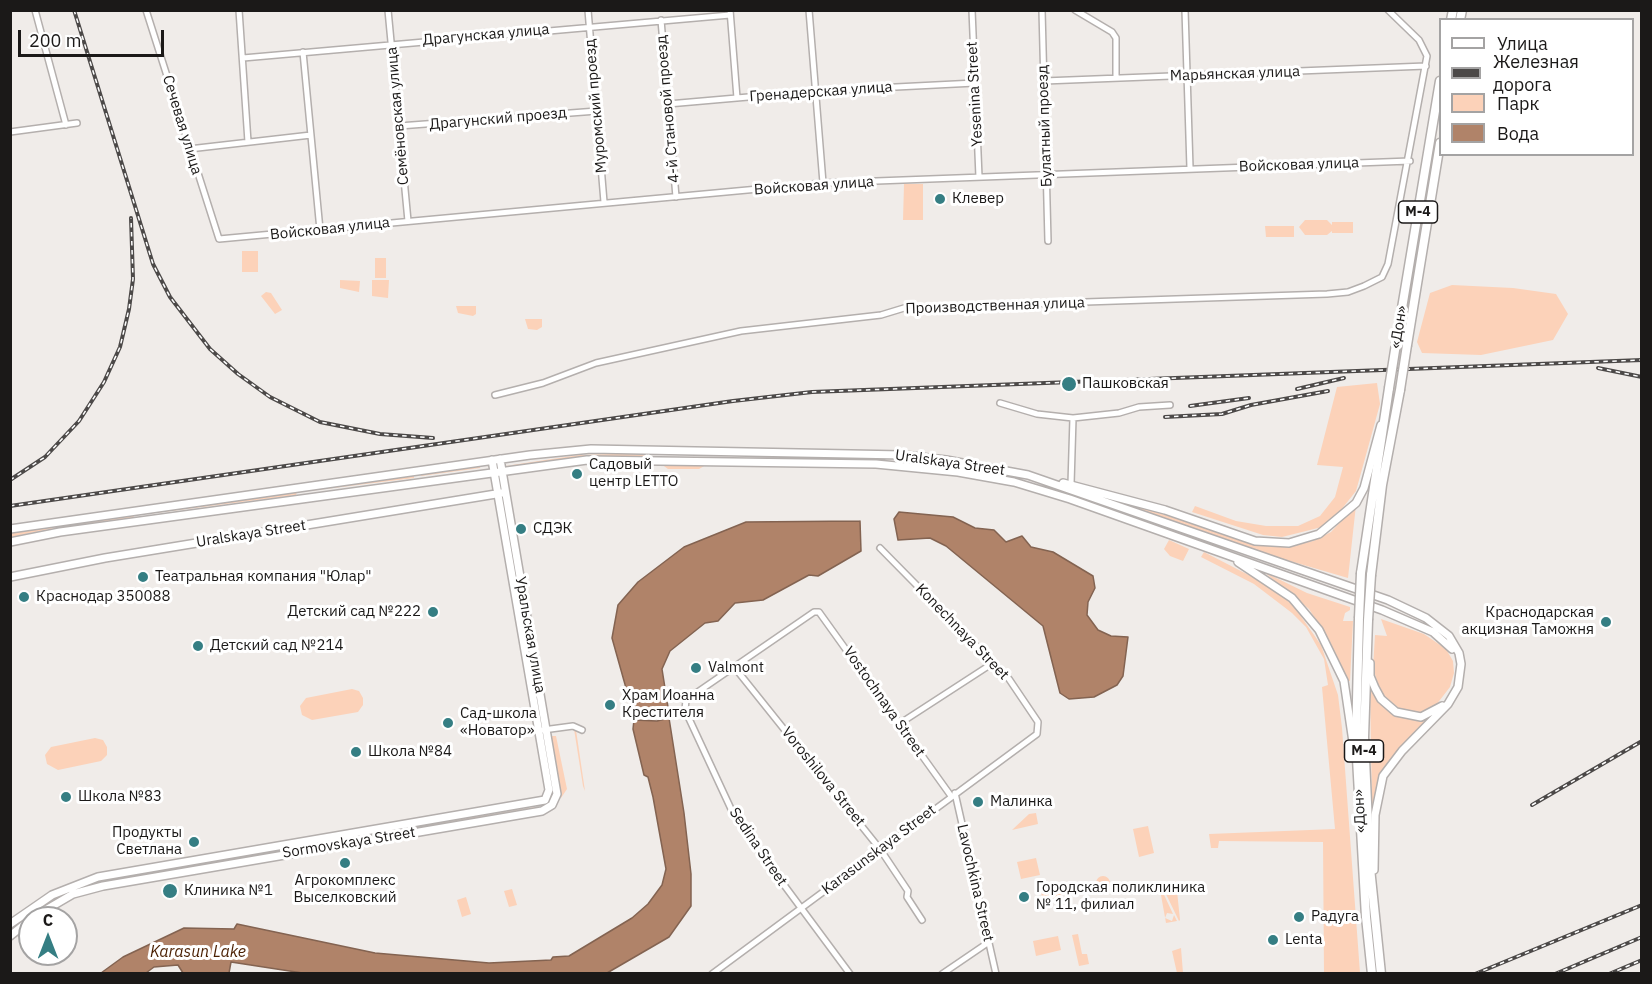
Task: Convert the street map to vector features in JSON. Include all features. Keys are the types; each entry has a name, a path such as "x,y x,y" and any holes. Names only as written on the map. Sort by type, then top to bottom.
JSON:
{"highway":[{"name":"«Дон»","path":"1372,974 1365,895 1356,714 1361,573 1382,423 1439,87"},
{"name":"«Дон»","path":"1371,881 1364,737 1371,575 1380,494 1400,390 1439,149"},
{"name":"М-4","path":"1371,881 1381,974"}],"main road":[{"path":"1037,478 1071,484 1165,510 1255,541 1289,543 1319,534 1356,502 1364,488 1382,423"},
{"name":"Uralskaya Street","path":"10,529 567,451 647,449 903,455 993,468 1037,478 1388,600 1426,618 1449,636 1459,653 1461,676 1448,704 1402,751 1383,776 1375,815 1371,881"},
{"name":"Uralskaya Street","path":"10,542 60,532 587,460 647,459 876,464 954,471 1030,486 1382,610 1442,637 1454,651 1457,659 1457,682 1441,707 1421,717 1405,716 1381,699 1370,676 1371,628 1368,620"},
{"path":"496,460 498,494 537,736"},
{"name":"Уральская улица","path":"498,472 498,494 546,726 557,794 548,808"},
{"name":"Uralskaya Street","path":"10,577 105,558 498,494"},
{"path":"58,522 60,532"},
{"path":"1226,554 1234,552 1231,546"},
{"path":"1226,554 1292,598 1310,617 1330,647 1342,673 1348,700 1359,797"},
{"name":"Sormovskaya Street","path":"53,906 73,894 544,800 549,790 537,736"},
{"name":"Sormovskaya Street","path":"10,924 52,895 68,887 98,878 147,868 548,808"},
{"path":"147,868 149,878"}],"street":[{"path":"35,10 66,125"},
{"name":"Сечевая улица","path":"146,10 219,239"},
{"path":"239,10 248,142"},
{"name":"Семёновская улица","path":"388,10 408,221"},
{"name":"Муромский проезд","path":"588,10 604,202"},
{"path":"809,10 823,183"},
{"name":"Yesenina Street","path":"972,10 979,177"},
{"name":"Булатный проезд","path":"1042,10 1048,241"},
{"path":"1075,10 1112,32 1116,38 1116,78"},
{"path":"1185,10 1190,168"},
{"path":"1388,10 1424,47 1427,56 1410,161"},
{"path":"730,13 737,98"},
{"name":"Драгунская улица","path":"243,58 730,13"},
{"name":"4-й Становой проезд","path":"661,20 676,197"},
{"path":"303,52 320,230"},
{"name":"Марьянская улица","path":"1044,81 1426,66"},
{"name":"Гренадерская улица","path":"668,104 817,91 975,83"},
{"name":"Драгунский проезд","path":"399,126 597,111"},
{"path":"10,132 77,123"},
{"path":"189,149 311,135"},
{"name":"Войсковая улица","path":"219,239 823,183 1410,161"},
{"name":"Производственная улица","path":"495,394 543,383 596,363 741,331 881,315 904,308 1200,300 1348,292 1385,273 1410,161"},
{"path":"1000,403 1037,414 1073,418 1119,413 1139,407 1170,405"},
{"path":"1071,484 1073,418"},
{"path":"647,449 647,459"},
{"name":"Konechnaya Street","path":"879,548 1015,687 1038,722"},
{"name":"Vostochnaya Street","path":"735,668 814,612 823,615 899,724 953,795"},
{"path":"899,724 993,663"},
{"name":"Sedina Street","path":"735,668 686,700 685,710 737,819 850,974"},
{"name":"Voroshilova Street","path":"735,668 880,849 908,891 907,897 922,920"},
{"name":"Karasunskaya Street","path":"712,974 1037,734 1038,722"},
{"path":"536,725 542,727 573,726 582,730"},
{"path":"537,736 546,726"},
{"name":"Lavochkina Street","path":"953,795 996,974"},
{"path":"942,974 988,942"},
{"path":"721,967 726,974"}],"green space":[{"path":"904,184 923,184 923,220 903,220"},
{"path":"1305,220 1327,220 1332,225 1332,222 1353,222 1353,233 1332,233 1332,231 1327,235 1305,235 1299,227"},
{"path":"1265,226 1294,226 1294,237 1266,237"},
{"path":"242,251 258,251 258,272 242,272"},
{"path":"375,258 386,258 386,278 375,278"},
{"path":"340,280 360,281 359,292 340,288"},
{"path":"372,280 389,280 388,298 372,296"},
{"path":"1452,285 1513,288 1556,294 1568,314 1553,340 1481,355 1422,353 1417,342 1430,293"},
{"path":"266,292 271,293 282,310 275,314 261,296"},
{"path":"456,306 476,306 476,314 473,316 458,313"},
{"path":"525,319 542,319 542,327 537,330 528,329"},
{"path":"1377,383 1380,404 1356,491 1341,510 1322,527 1282,537 1263,535 1192,512 1195,506 1236,521 1266,526 1298,526 1320,516 1335,497 1343,467 1317,465 1337,387"},
{"path":"646,453 646,456 505,466 579,455"},
{"path":"661,464 706,465 699,469 668,469"},
{"path":"480,465 480,468 421,476 422,474"},
{"path":"414,475 414,478 301,492 301,491"},
{"path":"297,492 296,495 148,514 149,512"},
{"path":"1108,497 1247,541 1284,547 1313,541 1331,532 1356,505 1348,578 1242,547 1116,503"},
{"path":"1100,503 1228,546 1222,550 1099,506"},
{"path":"133,514 134,518 69,527 67,524"},
{"path":"56,525 55,528 11,537 10,531"},
{"path":"1169,540 1189,549 1183,561 1170,556 1164,549"},
{"path":"1204,552 1270,586 1293,605 1321,645 1338,695 1342,728 1360,973 1324,973 1323,842 1219,841 1218,848 1211,848 1209,834 1335,829 1322,687 1328,685 1324,659 1306,627 1292,613 1254,584 1201,557"},
{"path":"1264,572 1307,593 1350,607 1343,621 1353,621 1350,681 1347,681 1330,642 1309,609"},
{"path":"1381,619 1424,634 1446,649 1453,661 1454,673 1450,687 1433,709 1418,713 1401,710 1381,693 1373,668 1375,635 1387,636"},
{"path":"352,689 359,691 363,698 363,705 358,712 312,720 302,715 300,706 306,698"},
{"path":"1370,689 1383,706 1394,713 1415,720 1429,719 1387,764 1372,806"},
{"path":"574,729 576,730 585,791 583,786"},
{"path":"550,736 556,736 567,789 561,798"},
{"path":"95,738 103,740 107,747 107,755 101,761 58,770 47,764 45,755 51,747"},
{"path":"536,807 539,809 357,838 358,836"},
{"path":"1036,813 1038,824 1012,830 1029,814"},
{"path":"1148,826 1154,853 1139,857 1133,829"},
{"path":"347,839 346,841 277,851 279,850"},
{"path":"1036,858 1040,875 1021,879 1017,862"},
{"path":"143,873 142,876 102,883 70,892 46,906 41,906 55,897 84,885"},
{"path":"1103,876 1108,878 1110,883 1108,888 1103,890 1098,888 1096,883 1098,878"},
{"path":"1176,881 1179,921 1165,892 1169,895 1175,892 1176,886 1169,882"},
{"path":"1058,882 1062,896 1043,901 1040,887"},
{"path":"1159,884 1173,914 1167,913 1165,918"},
{"path":"512,889 517,905 509,907 504,891"},
{"path":"466,897 471,914 462,917 457,900"},
{"path":"1174,915 1177,921 1166,923 1165,918 1172,921"},
{"path":"1078,934 1082,954 1087,954 1089,964 1079,966 1072,935"},
{"path":"1058,936 1061,950 1036,956 1033,941"},
{"path":"1181,948 1183,973 1177,973 1172,951"}],"water":[{"path":"899,512 953,517 975,528 994,530 1006,542 1022,536 1031,547 1053,552 1093,576 1095,588 1088,602 1087,615 1098,630 1111,636 1128,637 1123,676 1117,685 1094,697 1069,699 1060,693 1043,626 946,546 930,538 898,540 894,519"},
{"path":"860,521 861,551 818,576 809,575 763,600 735,603 718,621 705,623 670,651 662,669 668,707 654,712 633,713 612,638 618,605 638,582 684,547 746,522"},
{"name":"Karasun Lake","path":"669,718 684,813 691,874 691,906 669,937 607,973 309,974 231,962 229,973 183,973 178,965 154,967 146,973 101,973 123,957 184,928 234,929 237,924 375,953 489,963 551,960 553,957 569,956 632,918 648,904 662,885 666,869 653,797 648,777 644,775 633,729 634,720 657,721"}],"railway":[{"path":"74,10 153,264 170,297 210,349 238,374 270,397 320,422 380,434 433,438"},
{"path":"10,480 45,457 79,421 104,382 120,347 129,309 133,279 131,218"},
{"path":"10,506 733,401 812,392 1642,360"},
{"path":"1598,368 1642,377"},
{"path":"1297,389 1344,378"},
{"path":"1165,417 1222,414 1251,405 1328,391"},
{"path":"1190,406 1249,398"},
{"path":"1532,805 1642,741"},
{"path":"1475,974 1642,905"},
{"path":"1555,974 1642,937"},
{"path":"1609,974 1642,960"}],"place":[{"name":"Клевер","path":"940,199"},
{"name":"Пашковская","path":"1069,384"},
{"name":"Садовый центр LETTO","path":"577,474"},
{"name":"СДЭК","path":"521,529"},
{"name":"Театральная компания \"Юлар\"","path":"143,577"},
{"name":"Краснодар 350088","path":"24,597"},
{"name":"Детский сад №222","path":"433,612"},
{"name":"Краснодарская акцизная Таможня","path":"1606,622"},
{"name":"Детский сад №214","path":"198,646"},
{"name":"Valmont","path":"696,668"},
{"name":"Храм Иоанна Крестителя","path":"610,705"},
{"name":"Сад-школа «Новатор»","path":"448,723"},
{"name":"Школа №84","path":"356,752"},
{"name":"Школа №83","path":"66,797"},
{"name":"Малинка","path":"978,802"},
{"name":"Продукты Светлана","path":"194,842"},
{"name":"Агрокомплекс Выселковский","path":"345,863"},
{"name":"Клиника №1","path":"170,891"},
{"name":"Городская поликлиника № 11, филиал","path":"1024,897"},
{"name":"Радуга","path":"1299,917"},
{"name":"Lenta","path":"1273,940"}]}
